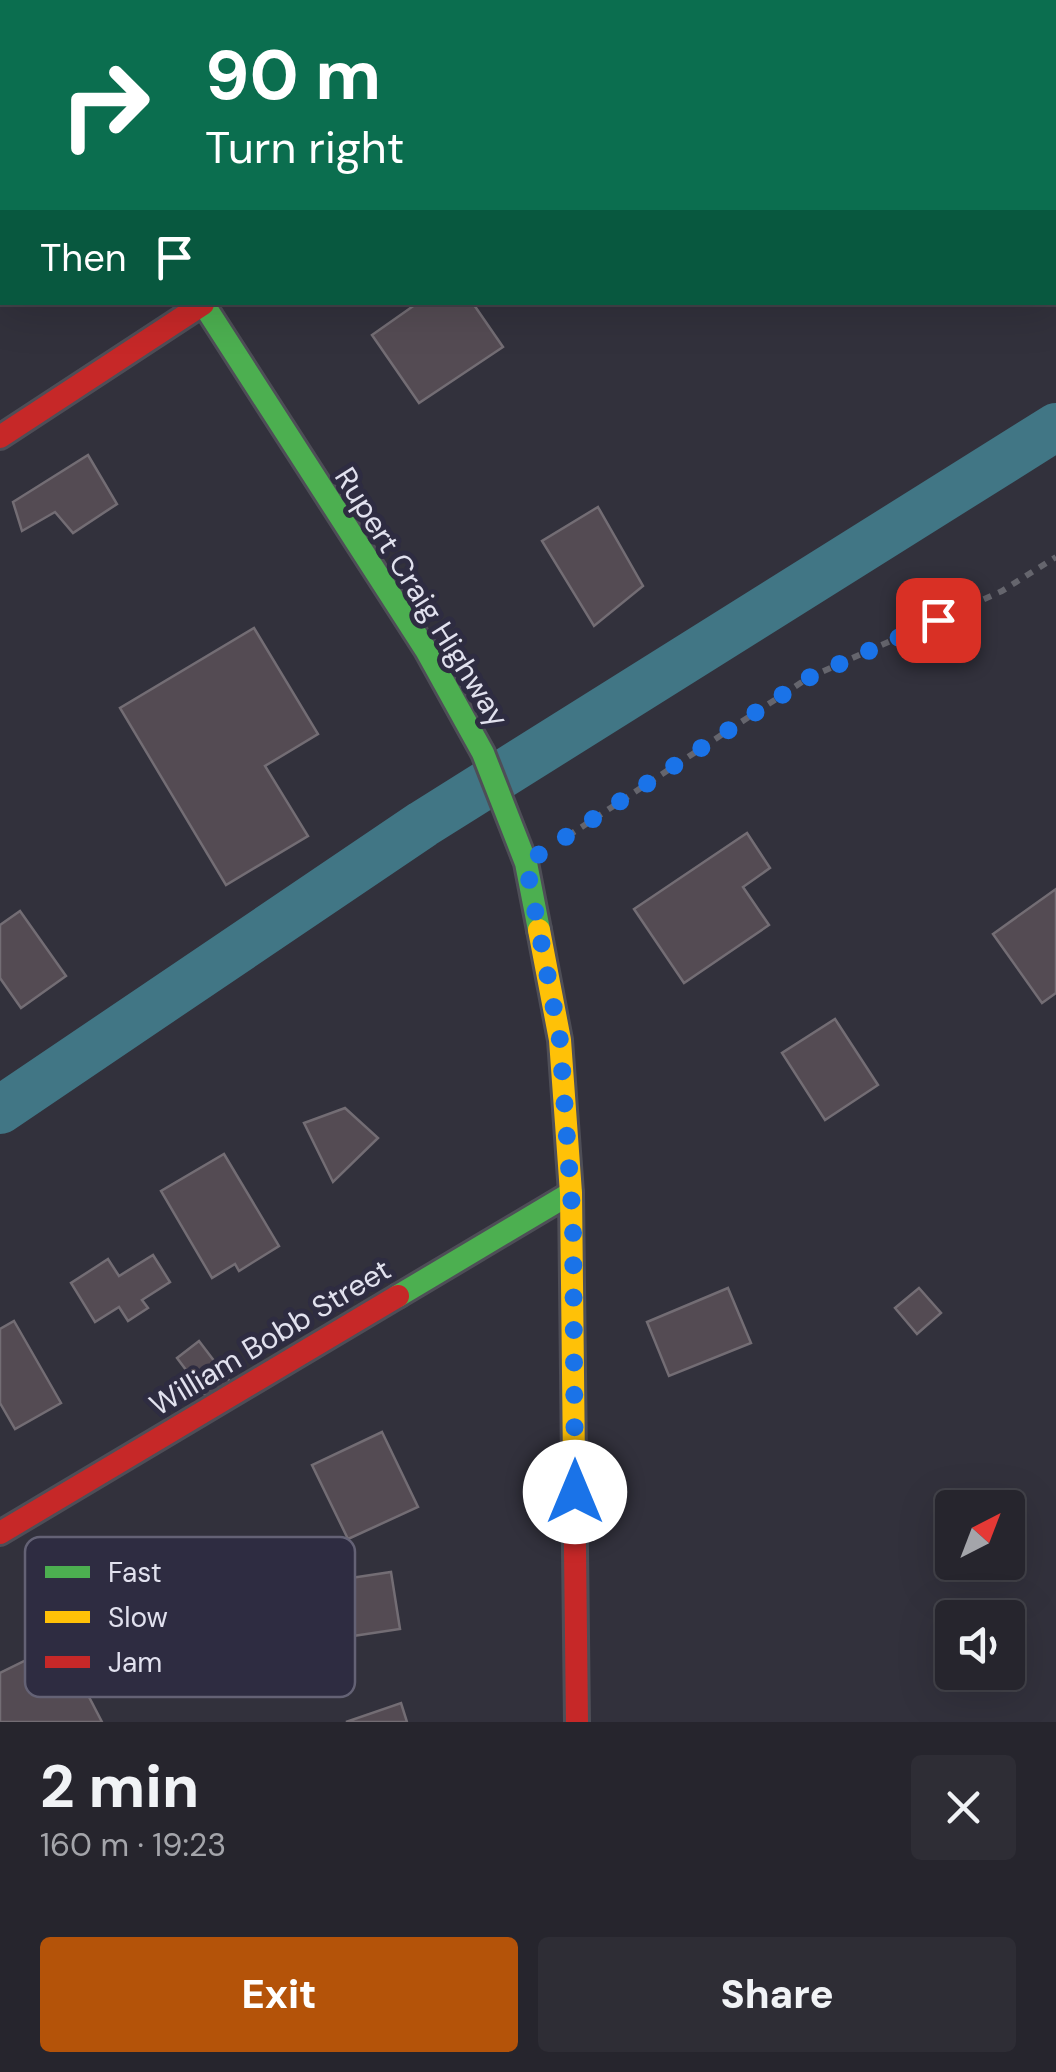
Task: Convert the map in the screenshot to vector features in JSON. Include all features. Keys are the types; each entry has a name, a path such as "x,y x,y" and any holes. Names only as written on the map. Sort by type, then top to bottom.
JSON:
{"main road":[{"path":"0,437 199,305"},
{"name":"Rupert Craig Highway","path":"203,305 426,650 484,753 526,863 560,1040 572,1193 577,1722"},
{"name":"William Bobb Street","path":"0,1533 572,1193"}],"path":[{"path":"526,863 808,678 1002,591 1056,557"}],"building":[{"path":"415,305 474,305 503,347 419,403 372,335"},
{"path":"88,455 117,504 73,533 55,512 22,531 13,502"},
{"path":"598,507 643,586 594,626 542,541"},
{"path":"254,628 318,734 265,766 308,836 226,885 120,708"},
{"path":"747,833 770,868 743,887 769,925 684,983 634,909"},
{"path":"1056,889 1056,993 1042,1003 993,934"},
{"path":"20,911 66,976 21,1008 0,978 0,925"},
{"path":"835,1019 878,1085 825,1120 782,1053"},
{"path":"345,1108 378,1138 333,1182 304,1123"},
{"path":"224,1154 279,1246 239,1271 235,1264 212,1278 161,1191"},
{"path":"153,1255 170,1282 142,1300 148,1308 128,1321 119,1307 95,1322 71,1283 108,1259 119,1276"},
{"path":"728,1288 751,1343 669,1376 647,1322"},
{"path":"919,1288 941,1313 917,1334 895,1308"},
{"path":"14,1321 61,1403 15,1429 0,1403 0,1329"},
{"path":"199,1341 234,1387 211,1403 177,1358"},
{"path":"382,1432 418,1507 347,1537 312,1465"},
{"path":"391,1572 400,1629 355,1636 355,1577"},
{"path":"25,1661 25,1697 89,1697 102,1722 0,1722 0,1673"},
{"path":"401,1703 407,1722 346,1722"}],"waterway":[{"path":"0,1110 423,824 1056,427"}],"traffic: fast":[{"path":"204,305 426,650 483,753 526,863 539,930"},
{"path":"398,1296 571,1193"}],"traffic: slow":[{"path":"539,930 560,1040 571,1193 574,1463"}],"traffic: jam":[{"path":"0,437 201,305"},
{"path":"0,1533 398,1296"},
{"path":"574,1463 577,1722"}],"route":[{"path":"575,1492 573,1223 560,1040 526,863 808,678 938,620"}]}
